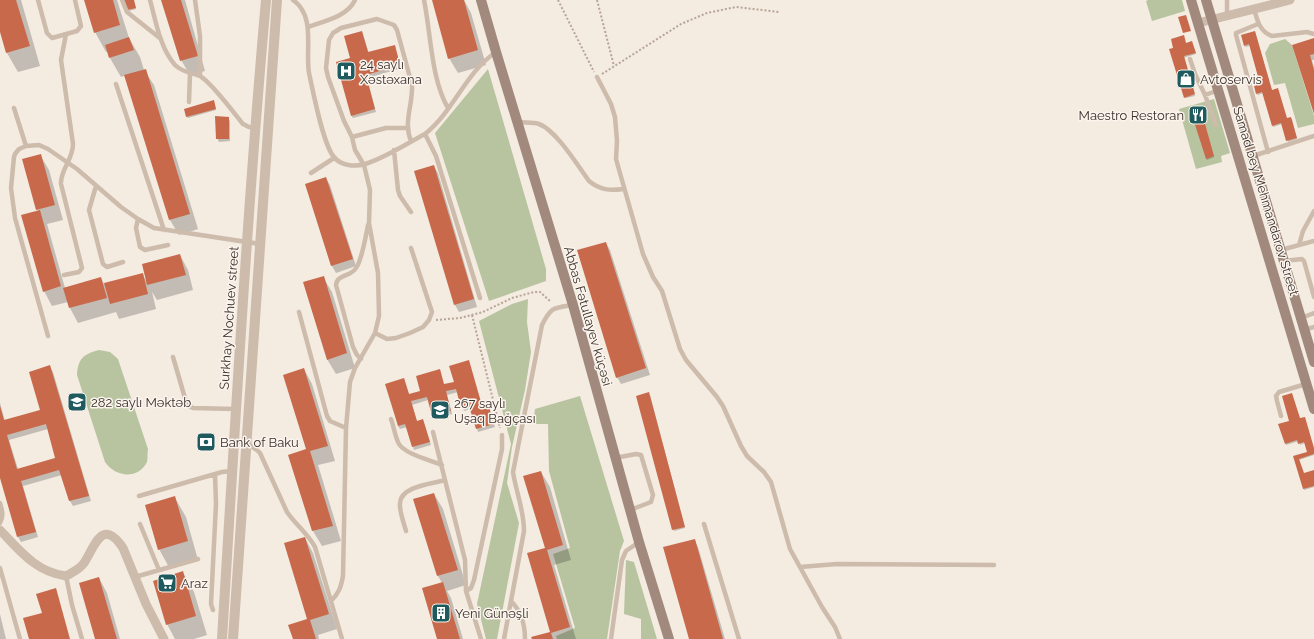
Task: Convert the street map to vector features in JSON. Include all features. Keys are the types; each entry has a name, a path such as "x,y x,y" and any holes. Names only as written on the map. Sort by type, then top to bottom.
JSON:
{"main road":[{"name":"Abbas Fətullayev küçəsi","path":"481,0 573,305 615,458 668,639"},
{"name":"Samad bey Mehmandarov Street","path":"1191,0 1314,409"},
{"name":"Samad bey Mehmandarov Street","path":"1206,0 1301,318 1309,328 1314,362"}],"street":[{"name":"Surkhay Nochuev street","path":"222,639 235,409 255,128 266,0"},
{"name":"Surkhay Nochuev street","path":"233,639 277,0"},
{"path":"1198,22 1286,0"},
{"path":"0,530 26,558 46,571 66,576 81,567 95,541 106,535 111,536 118,541 123,548 146,604 164,639"}],"lane":[{"path":"38,0 47,33 52,38 77,31 81,26 75,0"},
{"path":"122,0 127,12 161,40"},
{"path":"150,0 161,40 174,64 181,70 200,76 208,82 243,124 255,128"},
{"path":"195,0 200,36 200,76"},
{"path":"294,0 301,7 308,27 307,63 323,133 334,158 351,166 364,165 425,134 432,128 448,108 472,73 487,58 496,52"},
{"path":"308,27 342,14 355,0"},
{"path":"424,0 437,81 442,97 448,108"},
{"path":"1227,0 1227,15"},
{"path":"1254,9 1258,24 1268,35 1272,36 1307,32 1314,34"},
{"path":"331,601 338,594 343,576 346,428 350,382 355,368 375,333 379,316 378,273 369,223 370,190 364,165 355,150 352,137 344,121 326,68 330,40 333,33 341,28 377,19 394,25 397,30 411,77 413,94 407,128 411,141"},
{"path":"1258,24 1236,32 1236,35 1268,152"},
{"path":"64,276 79,272 82,268 60,178 73,152 61,60 66,34"},
{"path":"1190,59 1216,125"},
{"path":"189,102 190,73"},
{"path":"597,77 611,104 615,117 617,141 616,160 623,189 643,254 653,277 662,291 680,349 686,360 723,406 747,456 764,472 771,482 790,549 822,607 835,627 840,639"},
{"path":"116,84 164,230"},
{"path":"1205,95 1219,90"},
{"path":"14,108 26,146"},
{"path":"517,122 539,124 548,129 558,139 589,181 595,186 605,190 623,189"},
{"path":"352,137 386,128 407,128"},
{"path":"425,134 436,156 480,298"},
{"path":"1253,156 1314,136"},
{"path":"48,336 15,218 11,188 15,154 19,149 26,146 40,145 48,149 121,207 154,228 260,244"},
{"path":"394,150 398,190 400,196 411,212"},
{"path":"311,173 334,158"},
{"path":"96,186 89,210 103,264 107,267 123,262"},
{"path":"1299,245 1303,231 1314,211"},
{"path":"138,219 136,228 140,247 145,250 168,245"},
{"path":"361,359 353,347 336,281 339,278 351,274 357,267 369,223"},
{"path":"1280,250 1314,241"},
{"path":"375,333 387,339 396,338 423,327 429,320 432,312 411,248"},
{"path":"1284,261 1302,259 1304,261 1314,297"},
{"path":"504,639 524,531 524,519 513,472 542,325 548,313 556,307 573,305"},
{"path":"298,312 327,416 330,421 346,428"},
{"path":"1301,318 1314,313"},
{"path":"173,357 187,405 193,408 235,409"},
{"path":"1282,416 1276,396 1279,392 1306,384"},
{"path":"391,419 397,439 404,450 442,465"},
{"path":"433,432 465,560 466,590 481,639"},
{"path":"466,590 472,588 474,580 502,449 502,435"},
{"path":"233,440 246,443 256,448 260,453 287,512 311,538 342,639"},
{"path":"615,458 636,454 641,455 643,460 653,499 652,502 630,510"},
{"path":"139,496 215,474 231,471"},
{"path":"213,610 211,604 216,496 215,474"},
{"path":"406,531 400,505 401,498 404,493 412,489 445,480"},
{"path":"0,503 2,511 0,523"},
{"path":"140,524 159,570"},
{"path":"704,524 739,639"},
{"path":"611,639 622,560 626,551 639,542"},
{"path":"136,577 198,559"},
{"path":"800,567 837,564 994,565"},
{"path":"0,568 20,639"},
{"path":"66,576 72,605 82,639"},
{"path":"511,601 516,606 520,614 525,629 525,639"}],"path":[{"path":"558,0 597,77 681,24 707,13 736,7 780,12"},
{"path":"597,0 614,66"},
{"path":"429,320 460,318 472,315 483,312 512,298 534,292 540,292 556,307"},
{"path":"472,315 502,435"}],"green space":[{"path":"1182,0 1185,11 1152,21 1146,1"},
{"path":"1285,39 1292,45 1314,116 1314,124 1298,128 1285,83 1274,85 1265,53 1270,44"},
{"path":"488,69 546,269 546,281 489,301 435,133"},
{"path":"1214,99 1230,153 1221,156 1222,162 1196,169 1179,109"},
{"path":"528,299 527,322 531,352 525,390 512,447 507,483 519,523 497,639 486,639 477,604 511,444 479,321 512,304"},
{"path":"99,350 110,352 118,359 148,449 147,462 138,472 132,474 115,471 105,462 77,375 80,361 89,353"},
{"path":"580,396 624,541 620,551 607,639 557,639 556,636 575,628 553,554 570,548 549,471 548,424 533,424 535,409"},
{"path":"626,560 634,562 657,639 641,639 641,619 624,614"}],"building":[{"path":"0,0 16,0 30,46 6,53 0,32"},
{"path":"84,0 113,0 120,25 94,33"},
{"path":"124,0 134,0 136,8 127,10"},
{"path":"161,0 181,0 198,56 180,61"},
{"path":"432,0 464,0 478,50 448,59"},
{"path":"1186,15 1191,31 1183,33 1178,17"},
{"path":"362,31 368,52 395,45 400,65 366,75 375,109 351,116 336,62 350,58 344,36"},
{"path":"1255,31 1272,90 1278,88 1287,118 1291,117 1297,138 1286,141 1281,123 1272,126 1262,92 1256,94 1254,86 1260,84 1249,44 1244,46 1241,35"},
{"path":"1184,35 1186,43 1192,41 1196,53 1184,56 1195,94 1184,98 1169,49 1173,48 1171,39"},
{"path":"129,37 134,50 109,58 105,45"},
{"path":"1314,38 1314,54 1310,55 1314,70 1314,114 1292,45"},
{"path":"146,69 190,214 169,220 124,75"},
{"path":"214,100 216,109 186,117 184,109"},
{"path":"1200,106 1214,156 1206,159 1190,109"},
{"path":"215,116 229,117 229,139 216,139"},
{"path":"41,154 55,205 36,210 22,159"},
{"path":"434,165 474,299 454,305 414,171"},
{"path":"326,177 353,259 331,266 305,184"},
{"path":"40,210 61,286 43,292 21,215"},
{"path":"606,242 646,368 616,378 577,250"},
{"path":"180,254 186,275 147,285 142,264"},
{"path":"143,273 148,294 110,304 104,283"},
{"path":"324,276 347,353 327,360 303,282"},
{"path":"101,277 107,298 69,308 63,288"},
{"path":"469,360 481,402 487,400 494,424 476,429 469,406 461,408 456,389 446,391 451,411 432,416 427,397 411,401 417,421 423,419 430,442 412,447 405,424 398,426 385,384 404,378 409,394 420,391 416,376 440,369 444,384 454,382 449,366"},
{"path":"50,365 89,496 69,501 59,470 21,481 36,532 17,537 0,478 0,406 4,420 40,410 29,372","holes":["46,424 55,458 17,469 7,435"]},
{"path":"304,368 328,446 310,451 333,526 312,531 288,455 306,449 283,375"},
{"path":"649,392 685,527 672,530 636,396"},
{"path":"1292,393 1300,418 1305,417 1314,448 1314,454 1299,459 1304,473 1314,470 1314,486 1303,489 1293,456 1307,452 1304,442 1298,444 1297,440 1285,444 1278,424 1289,421 1282,396"},
{"path":"541,471 563,545 547,550 570,627 551,633 553,639 532,639 531,637 550,632 527,553 545,548 523,476"},
{"path":"434,493 458,570 437,576 413,499"},
{"path":"175,496 188,541 158,550 145,505"},
{"path":"305,537 329,614 310,620 316,639 293,639 288,625 307,619 284,543"},
{"path":"695,539 723,639 689,639 663,547"},
{"path":"183,571 196,616 166,625 153,581"},
{"path":"99,577 117,639 95,639 79,583"},
{"name":"Yeni Günəşli","path":"443,582 460,639 437,639 422,588"},
{"path":"56,588 70,639 29,639 23,618 42,613 36,594"}],"place":[{"name":"24 saylı Xəstəxana","path":"346,71"},
{"name":"Avtoservis","path":"1186,79"},
{"name":"Maestro Restoran","path":"1198,115"},
{"name":"282 saylı Məktəb","path":"77,402"},
{"name":"267 saylı Uşaq Bağçası","path":"440,410"},
{"name":"Bank of Baku","path":"206,442"},
{"name":"Araz","path":"167,583"},
{"name":"Yeni Günəşli","path":"441,613"}]}
